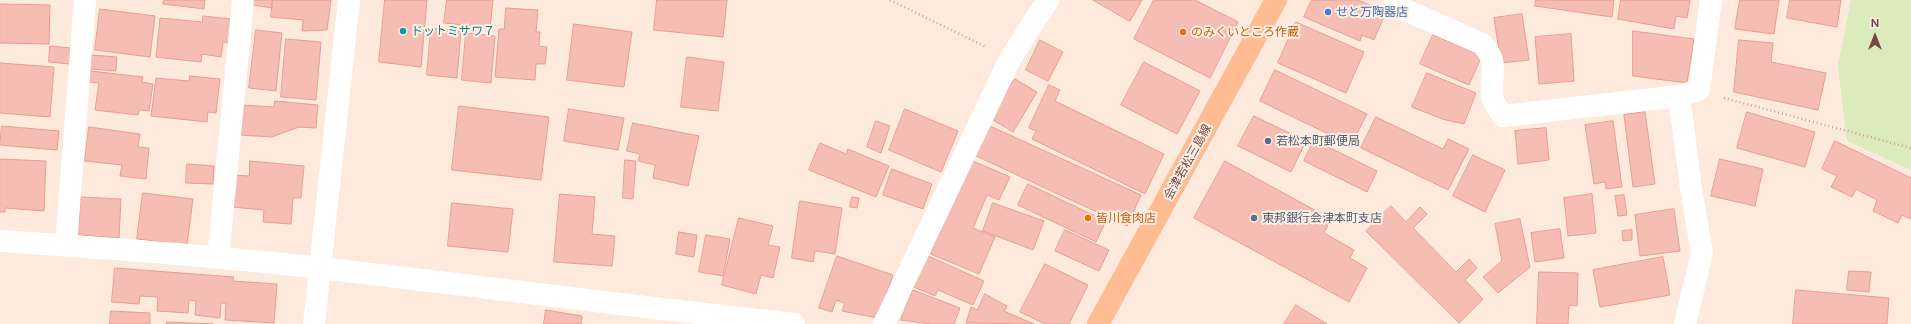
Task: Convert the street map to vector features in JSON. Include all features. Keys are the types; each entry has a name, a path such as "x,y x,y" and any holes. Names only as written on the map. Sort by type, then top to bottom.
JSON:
{"main road":[{"name":"会津若松三島線","path":"1098,324 1276,0"}],"street":[{"path":"66,245 85,0"},
{"path":"218,258 243,0"},
{"path":"314,324 349,0"},
{"path":"884,324 1010,59 1048,0"},
{"path":"1394,0 1401,8 1482,44 1490,53 1494,68 1492,99 1503,116 1689,93"},
{"path":"1685,324 1702,253 1691,189 1689,93 1711,0"},
{"path":"0,241 66,245 319,268 794,324"}],"path":[{"path":"890,0 1010,59"},
{"path":"1689,93 1738,102 1911,148"}],"green space":[{"path":"1851,0 1911,0 1911,170 1847,141 1838,66"}],"building":[{"path":"164,0 205,0 204,9 163,4"},
{"path":"253,0 272,0 272,8 252,5"},
{"path":"273,0 331,0 327,30 302,31 303,20 271,17"},
{"name":"ドットミサワ７","path":"385,0 427,0 421,67 379,62"},
{"path":"447,0 493,0 490,28 444,23"},
{"path":"657,0 727,0 723,37 654,30"},
{"path":"1093,0 1142,0 1130,21"},
{"path":"1154,0 1195,0 1238,22 1210,78 1134,39"},
{"path":"1312,0 1358,0 1386,12 1374,40 1362,35 1360,41 1304,17"},
{"path":"1536,0 1614,0 1612,17 1535,6"},
{"path":"1621,0 1690,0 1687,18 1676,16 1674,29 1618,19"},
{"path":"1740,0 1779,0 1774,34 1735,29"},
{"path":"1790,0 1841,0 1837,27 1787,18"},
{"path":"0,4 50,5 49,44 0,43"},
{"path":"506,8 538,10 536,32 540,32 539,46 547,47 545,64 536,64 535,80 495,77 499,29 504,29"},
{"path":"100,9 155,16 150,57 95,50"},
{"path":"1522,14 1529,60 1501,63 1494,18"},
{"path":"203,16 231,19 229,43 223,42 221,57 202,54 201,62 156,57 160,18 202,22"},
{"path":"1296,22 1364,52 1346,93 1278,63"},
{"path":"574,24 632,32 624,87 567,80"},
{"path":"431,28 461,31 457,78 427,75"},
{"path":"256,30 282,33 276,91 249,88"},
{"path":"1633,31 1694,39 1687,83 1633,76"},
{"path":"466,33 495,36 491,83 462,80"},
{"path":"1571,34 1574,81 1539,84 1535,37"},
{"path":"1433,35 1482,56 1469,85 1420,64"},
{"path":"286,39 321,42 316,100 281,97"},
{"path":"1040,40 1063,52 1048,81 1026,70"},
{"path":"1739,40 1773,43 1771,62 1826,73 1818,110 1734,92"},
{"path":"50,46 71,48 70,64 49,62"},
{"path":"92,55 117,57 116,71 91,69"},
{"path":"687,57 724,62 718,111 681,107"},
{"path":"1144,62 1200,91 1177,134 1121,105"},
{"path":"0,63 54,67 50,117 0,113"},
{"path":"1275,70 1367,114 1351,145 1260,101"},
{"path":"91,71 143,77 142,82 153,84 149,111 139,110 138,115 95,110 99,83 89,82"},
{"path":"1427,73 1476,93 1464,124 1442,119 1412,107"},
{"path":"190,76 220,79 216,113 208,112 207,122 151,116 156,78 189,81"},
{"path":"1015,79 1037,92 1013,132 990,118"},
{"path":"1049,85 1060,90 1055,101 1164,154 1145,194 1032,139 1036,131 1029,128"},
{"path":"275,101 318,105 316,128 299,127 272,137 240,135 241,105 274,107"},
{"path":"459,106 549,117 541,180 452,170"},
{"path":"569,109 624,118 618,150 564,141"},
{"path":"905,109 958,131 941,172 889,150"},
{"path":"1645,112 1655,184 1633,187 1624,115"},
{"path":"1747,112 1815,132 1805,167 1737,148"},
{"path":"1254,116 1306,141 1291,172 1238,146"},
{"path":"1376,117 1443,149 1448,139 1469,149 1448,190 1361,148"},
{"path":"876,121 890,126 881,153 867,147"},
{"path":"1613,121 1622,187 1606,189 1605,182 1594,184 1585,125"},
{"path":"633,123 699,136 688,186 653,178 655,165 638,161 640,154 627,151"},
{"path":"988,125 1141,195 1127,226 974,155"},
{"path":"2,126 59,131 57,150 0,145"},
{"path":"89,127 140,134 138,147 149,148 146,179 120,176 122,165 85,161"},
{"path":"1546,128 1549,160 1518,164 1515,131"},
{"path":"1314,140 1377,171 1367,192 1304,161"},
{"path":"1835,141 1911,178 1911,219 1902,215 1898,223 1873,211 1877,200 1856,189 1852,197 1831,187 1837,176 1822,169"},
{"path":"820,143 846,154 848,149 889,166 876,197 809,170"},
{"path":"1473,155 1505,170 1485,212 1453,196"},
{"path":"0,159 46,161 44,211 5,208 5,212 0,212"},
{"path":"1720,159 1763,169 1755,206 1711,196"},
{"path":"625,160 636,161 633,199 623,198"},
{"path":"971,160 1010,177 999,200 987,195 973,228 995,237 979,274 931,254"},
{"path":"250,161 304,166 301,198 293,198 291,224 263,222 264,210 232,207 234,175 249,176"},
{"path":"1225,161 1331,219 1324,233 1354,250 1350,258 1367,268 1349,302 1194,218"},
{"path":"187,164 214,166 213,184 186,183"},
{"path":"892,169 932,184 923,209 883,195"},
{"path":"1028,184 1106,221 1096,242 1018,205"},
{"path":"143,193 193,199 187,245 137,239"},
{"path":"560,194 595,197 592,234 615,236 612,266 554,262"},
{"path":"1592,194 1596,233 1568,236 1564,198"},
{"path":"1624,195 1627,215 1618,216 1615,196"},
{"path":"81,197 121,199 119,238 79,235"},
{"path":"852,197 859,198 857,208 850,207"},
{"path":"800,201 842,208 835,254 815,251 813,262 792,258"},
{"path":"452,203 513,209 508,252 448,246"},
{"path":"993,203 1044,221 1033,250 983,231"},
{"path":"1391,206 1406,222 1420,207 1427,214 1413,228 1456,272 1469,259 1477,268 1465,280 1483,299 1459,323 1366,231"},
{"path":"1674,209 1680,251 1640,256 1635,215"},
{"path":"739,218 773,226 768,245 780,247 773,278 761,275 756,294 722,285"},
{"path":"1520,219 1530,267 1498,293 1483,277 1502,261 1495,224"},
{"path":"1560,229 1564,258 1535,262 1531,233"},
{"path":"1065,230 1109,250 1099,271 1055,251"},
{"path":"1632,230 1632,240 1623,241 1622,231"},
{"path":"679,232 697,235 694,257 676,254"},
{"path":"706,235 730,239 723,276 699,272"},
{"path":"837,256 893,275 878,318 842,311 845,303 836,300 832,312 819,308"},
{"path":"928,256 984,281 973,305 938,290 935,296 914,287"},
{"path":"1663,257 1670,295 1600,307 1593,270"},
{"path":"1045,264 1088,285 1069,324 1045,324 1020,312"},
{"path":"115,268 234,277 233,281 277,284 274,323 225,320 226,303 221,303 220,318 195,315 196,301 189,300 188,313 157,311 158,297 140,296 139,304 112,302"},
{"path":"1849,271 1871,272 1869,292 1847,290"},
{"path":"1539,272 1578,273 1577,306 1569,305 1568,324 1537,324"},
{"path":"913,290 960,308 954,324 930,324 901,320"},
{"path":"1796,290 1889,298 1887,324 1793,324"},
{"path":"985,294 1007,306 1004,311 1034,324 966,323 971,307 977,310"},
{"path":"1296,305 1327,324 1284,324"},
{"path":"546,310 582,316 581,324 544,324"},
{"path":"111,311 150,313 150,324 110,324"},
{"path":"167,322 213,324 167,324"}],"place":[{"name":"せと万陶器店","path":"1328,12"},
{"name":"ドットミサワ７","path":"403,31"},
{"name":"のみくいところ作蔵","path":"1183,32"},
{"name":"若松本町郵便局","path":"1268,141"},
{"name":"皆川食肉店","path":"1088,218"},
{"name":"東邦銀行会津本町支店","path":"1254,218"}]}
